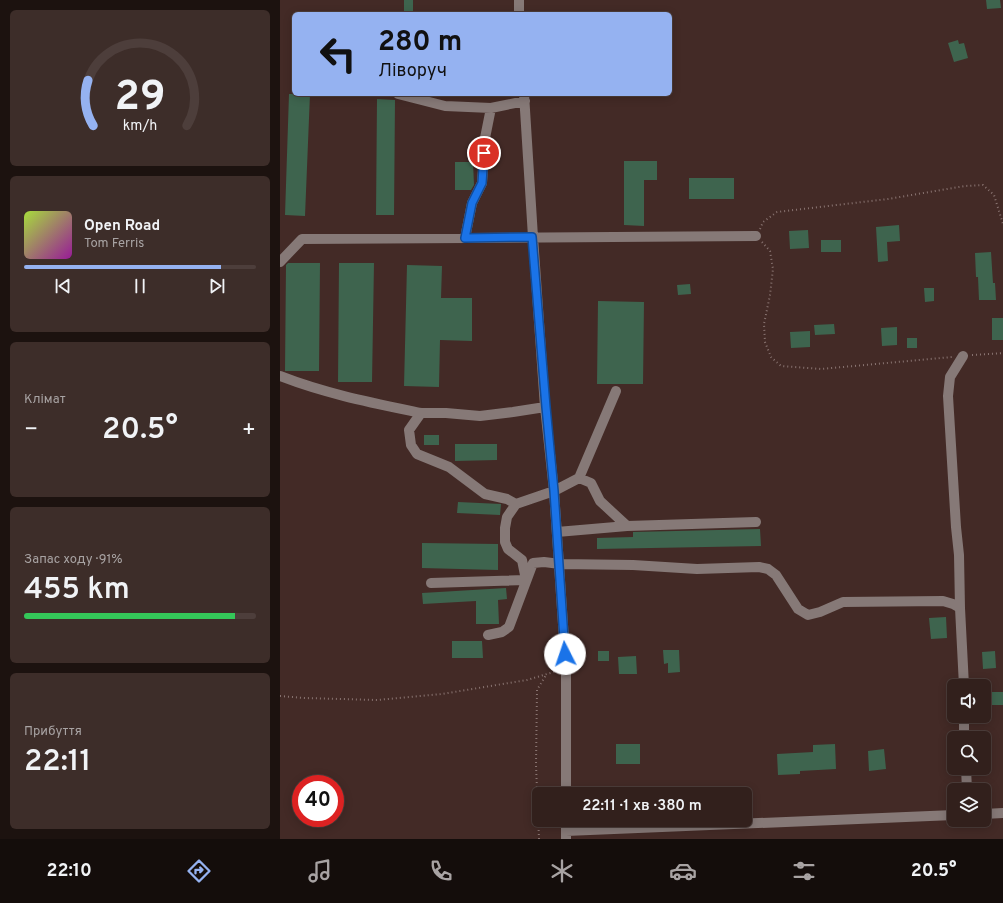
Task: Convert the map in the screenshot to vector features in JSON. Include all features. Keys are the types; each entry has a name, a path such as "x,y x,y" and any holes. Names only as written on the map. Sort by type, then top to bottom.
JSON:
{"street":[{"path":"519,0 520,12"},
{"path":"406,96 445,106 491,108 524,98 532,237 560,564 566,669 566,787"},
{"path":"465,238 472,203 482,183 485,138 491,108"},
{"path":"280,262 302,239 756,236"},
{"path":"963,356 950,377 948,396 959,555 964,679"},
{"path":"280,376 353,399 421,413 446,413 480,416 546,407"},
{"path":"526,580 522,560 508,549 505,542 507,517 516,504 554,491 579,478 616,391"},
{"path":"421,413 410,430 411,445 417,454 449,467 486,494 507,499 516,504"},
{"path":"579,478 591,483 600,501 628,526"},
{"path":"557,532 628,526 756,522"},
{"path":"488,635 502,632 509,627 533,563 544,562 560,564 633,565 697,569 759,567 768,569 776,575 788,596 798,609 808,615 820,612 843,602 943,601 960,608"},
{"path":"430,583 526,580"},
{"path":"991,814 1003,813"},
{"path":"566,835 947,815"}],"path":[{"path":"1003,224 994,194 983,185 965,186 888,199 777,212 763,222 756,236 770,251 773,269 770,296 764,324 765,342 771,357 781,366 821,369 1003,353"},
{"path":"280,696 378,700 442,694 527,680 566,669"},
{"path":"539,839 536,765 536,690 546,674"}],"building":[{"path":"404,0 413,0 413,12 404,12"},
{"path":"986,0 1000,0 1001,8 987,9"},
{"path":"958,40 959,44 964,43 968,58 954,62 948,43"},
{"path":"289,94 292,94 292,96 310,96 305,216 285,215"},
{"path":"377,99 395,100 394,215 376,215"},
{"path":"624,161 657,161 657,180 644,180 644,226 624,225"},
{"path":"455,162 473,162 474,185 471,190 455,190"},
{"path":"689,178 734,178 734,199 689,199"},
{"path":"899,225 900,241 887,242 888,261 878,262 876,227"},
{"path":"808,230 809,248 790,249 789,231"},
{"path":"821,240 841,240 841,252 821,252"},
{"path":"991,252 993,283 995,283 996,300 979,300 975,253"},
{"path":"288,263 320,263 319,371 285,371 286,265"},
{"path":"339,263 374,263 372,382 338,382"},
{"path":"407,265 442,266 441,298 472,298 472,341 440,340 439,387 404,386"},
{"path":"690,284 691,294 678,295 677,285"},
{"path":"924,288 934,288 934,301 925,302"},
{"path":"598,301 644,302 643,384 597,384"},
{"path":"992,318 1003,318 1003,340 992,340"},
{"path":"834,324 835,334 815,335 814,325"},
{"path":"897,327 897,345 882,346 881,328"},
{"path":"810,331 810,347 791,348 790,332"},
{"path":"907,338 917,338 917,348 907,348"},
{"path":"424,435 439,435 439,445 424,445"},
{"path":"455,444 497,444 497,460 455,461"},
{"path":"458,502 501,504 500,515 457,513"},
{"path":"760,529 761,546 597,549 597,538 633,537 633,532"},
{"path":"422,543 498,544 498,570 422,568"},
{"path":"506,588 507,599 498,600 499,624 476,624 476,601 423,604 422,593"},
{"path":"946,617 947,638 931,639 929,618"},
{"path":"452,641 482,641 483,658 452,658"},
{"path":"663,650 679,650 680,672 668,673 668,663 664,664"},
{"path":"598,651 609,651 609,661 598,661"},
{"path":"995,651 996,668 983,669 982,652"},
{"path":"636,656 637,674 619,674 618,657"},
{"path":"991,692 1003,692 1003,705 991,705"},
{"path":"616,744 640,744 640,764 616,764"},
{"path":"835,744 836,769 800,771 800,774 778,775 777,754 813,752 813,745"},
{"path":"884,749 886,769 869,771 868,751"}],"route":[{"path":"484,153 482,183 472,203 465,238 532,237 560,564 565,654"}]}
